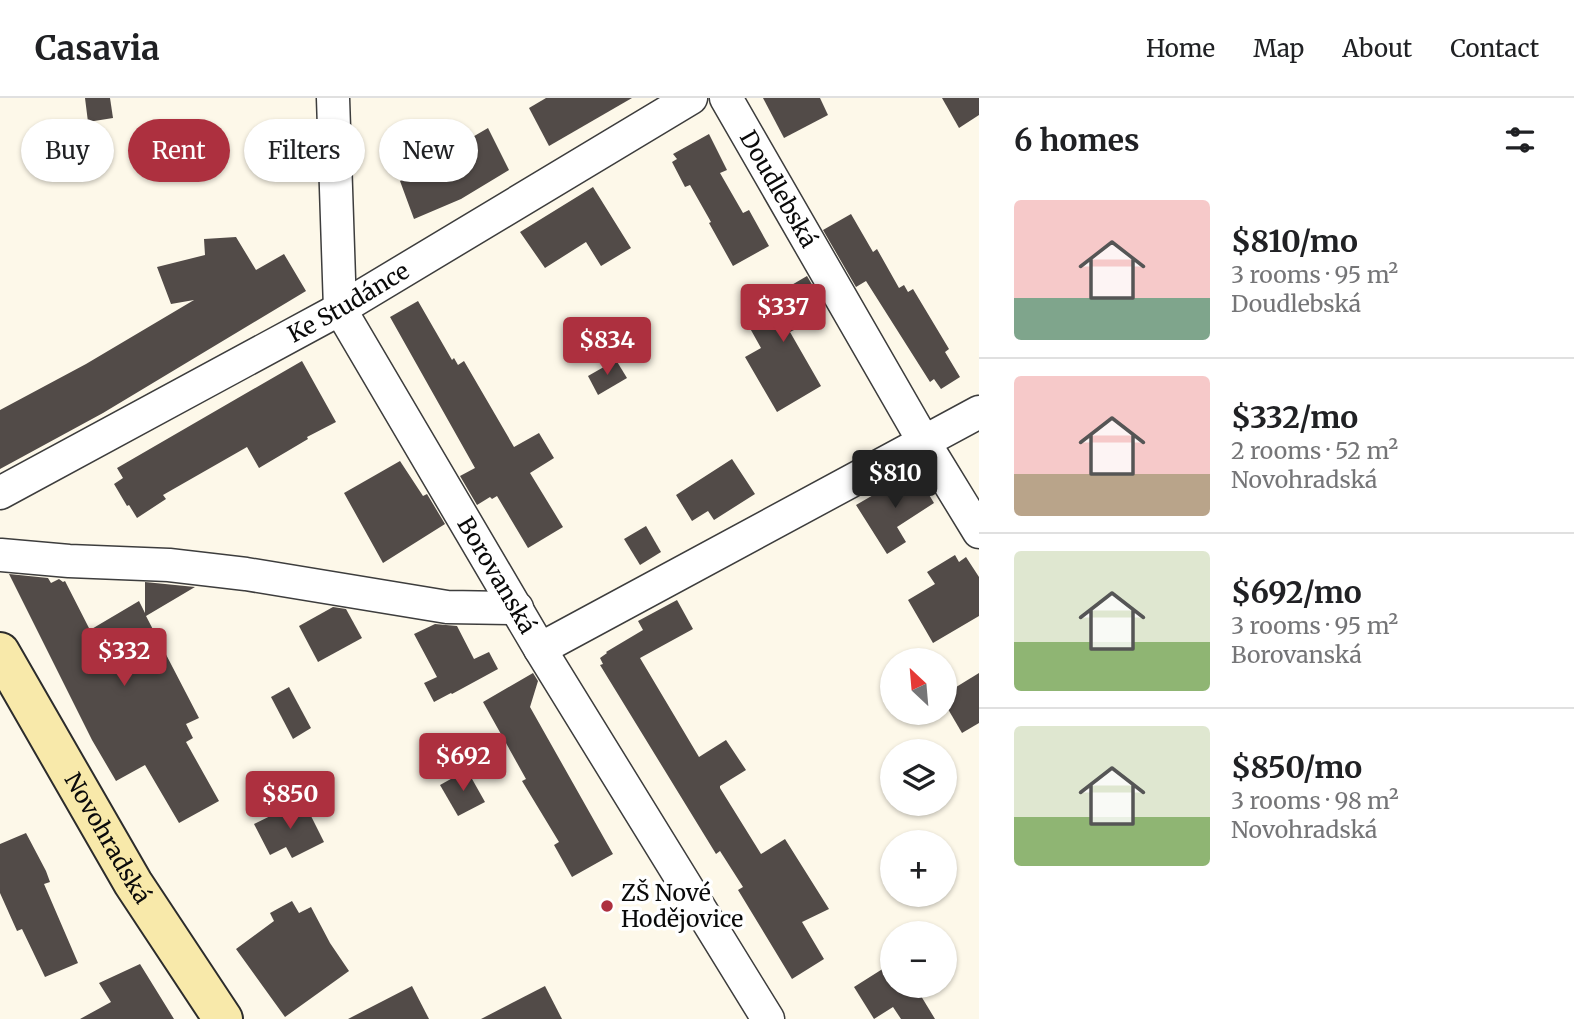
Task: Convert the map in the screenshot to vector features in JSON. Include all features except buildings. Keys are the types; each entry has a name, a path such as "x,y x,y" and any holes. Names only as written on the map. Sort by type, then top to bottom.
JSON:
{"main road":[{"name":"Novohradská","path":"0,652 133,883 223,1019"}],"street":[{"name":"Borovanská","path":"333,98 341,309 540,649 768,1019"},
{"name":"Ke Studánce","path":"0,493 341,309 691,98"},
{"name":"Doudlebská","path":"726,98 979,533"},
{"path":"540,649 979,412"},
{"path":"1,555 169,565 246,574 447,607 517,608"}],"place":[{"name":"ZŠ Nové Hodějovice","path":"607,906"}]}
